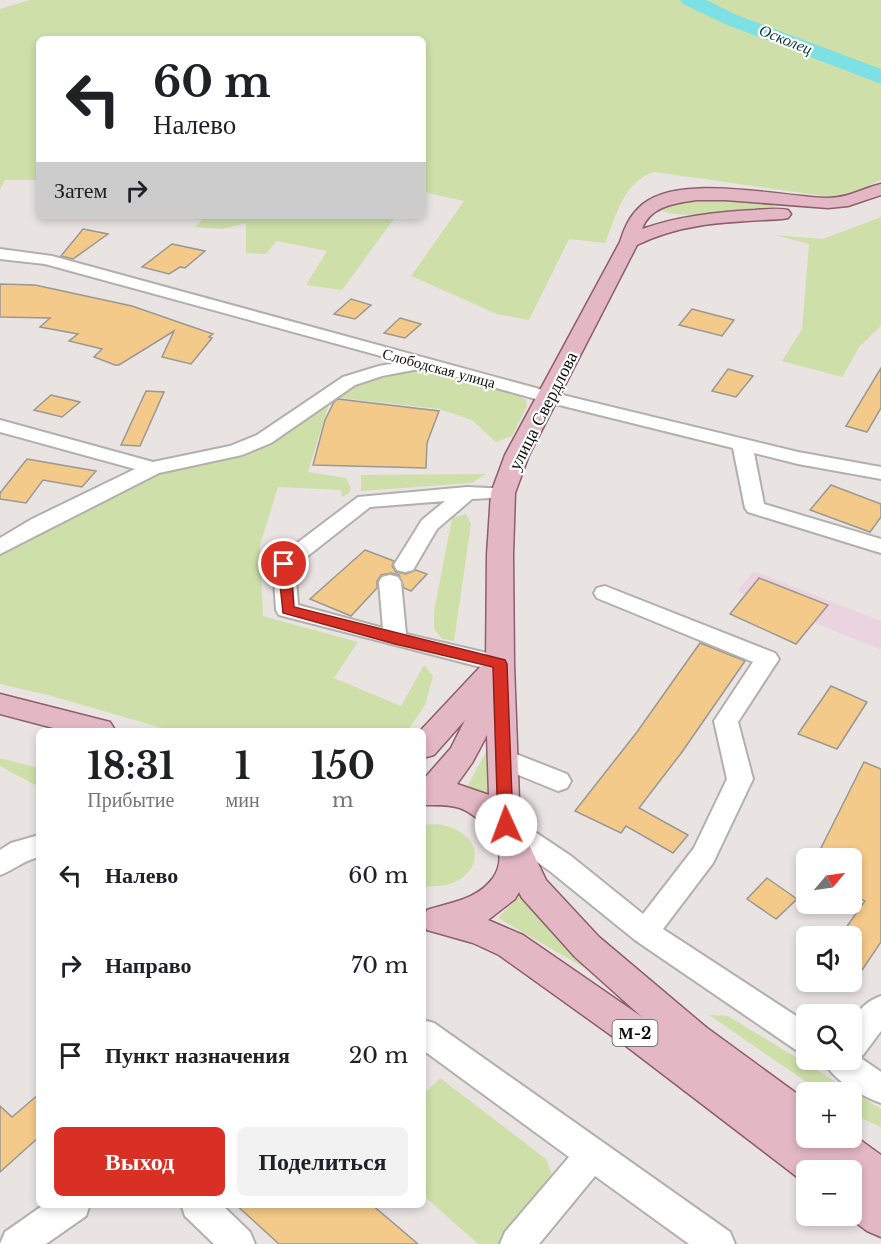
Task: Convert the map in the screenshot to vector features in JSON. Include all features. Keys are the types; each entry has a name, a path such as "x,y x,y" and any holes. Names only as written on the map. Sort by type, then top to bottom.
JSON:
{"main road":[{"name":"улица Свердлова","path":"510,837 503,758 500,664 500,555 503,493 517,455 629,242 637,220 646,210 661,201 680,195 702,193 829,203 852,200 881,189"},
{"path":"629,242 649,231 672,223 821,212 881,199"},
{"path":"426,744 500,664"},
{"path":"426,793 454,769 472,740 500,664"},
{"path":"0,704 92,728"},
{"path":"0,723 36,732"},
{"name":"М-2","path":"426,793 453,794 473,800 490,809 510,837 534,889 587,947 694,1040 796,1116"},
{"name":"М-2","path":"431,919 463,915 481,908 497,896 508,881 514,865 510,837"},
{"name":"М-2","path":"431,919 480,931 511,945 639,1035 806,1160"},
{"path":"839,1148 881,1178"},
{"path":"862,1202 881,1216"}],"street":[{"name":"Слободская улица","path":"0,254 46,260 549,397 798,458 881,473"},
{"path":"0,547 39,524 153,468 235,451 264,439 349,381 379,370 427,365"},
{"path":"0,426 153,468"},
{"path":"742,443 755,508 881,546"},
{"path":"405,565 429,525 467,493"},
{"path":"500,664 288,610 284,564 365,501 467,493 503,493"},
{"path":"390,582 395,639"},
{"path":"605,593 767,659 726,721 740,779 704,855 645,932"},
{"path":"503,758 558,781"},
{"path":"510,837 561,864 645,932 796,1033"},
{"path":"0,864 20,850 36,847"},
{"path":"862,1032 881,1009"},
{"path":"426,1036 718,1244"},
{"path":"859,1070 881,1089"},
{"path":"517,1244 592,1155"},
{"path":"17,1244 68,1208"},
{"path":"201,1208 238,1244"}],"shaded area":[{"path":"754,571 881,621 881,650 737,591"}],"green space":[{"path":"30,0 881,0 881,180 850,194 831,197 654,172 643,177 628,192 617,211 605,243 569,239 529,320 497,314 411,276 464,201 426,193 426,36 36,36 36,180 5,180 0,190 0,9"},
{"path":"716,199 775,207 753,211 684,215 663,211 662,206 671,202"},
{"path":"881,217 881,326 860,346 842,377 782,361 802,329 809,244 775,235 823,239"},
{"path":"203,219 394,219 342,290 306,285 327,251 277,241 266,254 246,253 246,223 223,229 195,227"},
{"path":"432,369 514,393 526,400 527,406 512,436 496,442 472,420 439,409 331,397 308,472 346,478 351,488 349,493 342,497 341,490 278,487 260,545 263,616 358,642 334,678 401,706 424,665 433,676 425,705 409,728 162,728 48,695 0,684 0,556 78,510 119,489 172,470 229,459 250,452 270,441 324,400 350,386 402,372"},
{"path":"486,474 472,483 361,491 361,475"},
{"path":"466,514 471,524 454,641 442,639 434,629 434,612 452,518"},
{"path":"493,739 491,795 467,787"},
{"path":"0,758 36,767 36,785 0,766"},
{"path":"438,824 457,830 469,839 474,850 474,861 468,872 458,880 442,886 426,886 426,825"},
{"path":"520,895 590,971 498,918"},
{"path":"709,1015 728,1016 796,1057 796,1070 817,1070 837,1082 806,1082"},
{"path":"440,1078 546,1159 554,1180 502,1244 478,1244 426,1198 426,1092"},
{"path":"862,1097 881,1109 881,1127 862,1118"}],"building":[{"path":"83,229 108,234 73,259 61,256"},
{"path":"172,244 205,251 185,268 180,267 169,274 142,267"},
{"path":"0,284 35,285 132,306 213,334 191,364 162,357 174,331 119,365 115,365 94,357 102,349 69,341 78,334 40,327 50,318 0,317"},
{"path":"351,299 371,305 355,319 334,314"},
{"path":"692,309 734,320 722,336 679,325"},
{"path":"400,318 421,324 405,338 384,333"},
{"path":"881,368 881,408 867,432 846,426"},
{"path":"728,369 753,376 736,397 712,391"},
{"path":"146,391 164,392 140,446 121,445"},
{"path":"51,395 80,402 62,417 34,410"},
{"path":"338,399 439,411 427,443 426,468 313,465 325,420 334,402"},
{"path":"27,459 96,471 82,487 43,480 26,503 0,499 0,493"},
{"path":"831,485 881,504 881,517 870,532 810,510"},
{"path":"365,550 394,561 392,566 396,572 406,574 416,570 427,574 411,591 404,588 399,575 391,573 381,575 377,581 377,588 351,616 310,599"},
{"path":"759,578 828,605 796,644 730,614"},
{"path":"700,643 745,661 682,752 639,808 688,835 673,853 626,826 621,833 575,811 637,732"},
{"path":"831,686 867,702 837,749 798,734"},
{"path":"864,762 881,769 881,942 862,970 862,926 847,926 856,914 862,914 862,905 865,901 862,900 862,848 821,848"},
{"path":"767,878 796,900 776,919 747,899"},
{"path":"36,1097 36,1140 0,1172 0,1106 12,1117"},
{"path":"239,1208 376,1208 418,1244 279,1244"}],"waterway":[{"name":"Осколец","path":"690,0 732,20 881,77"}],"route":[{"path":"284,564 288,610 500,664 506,825"}]}
